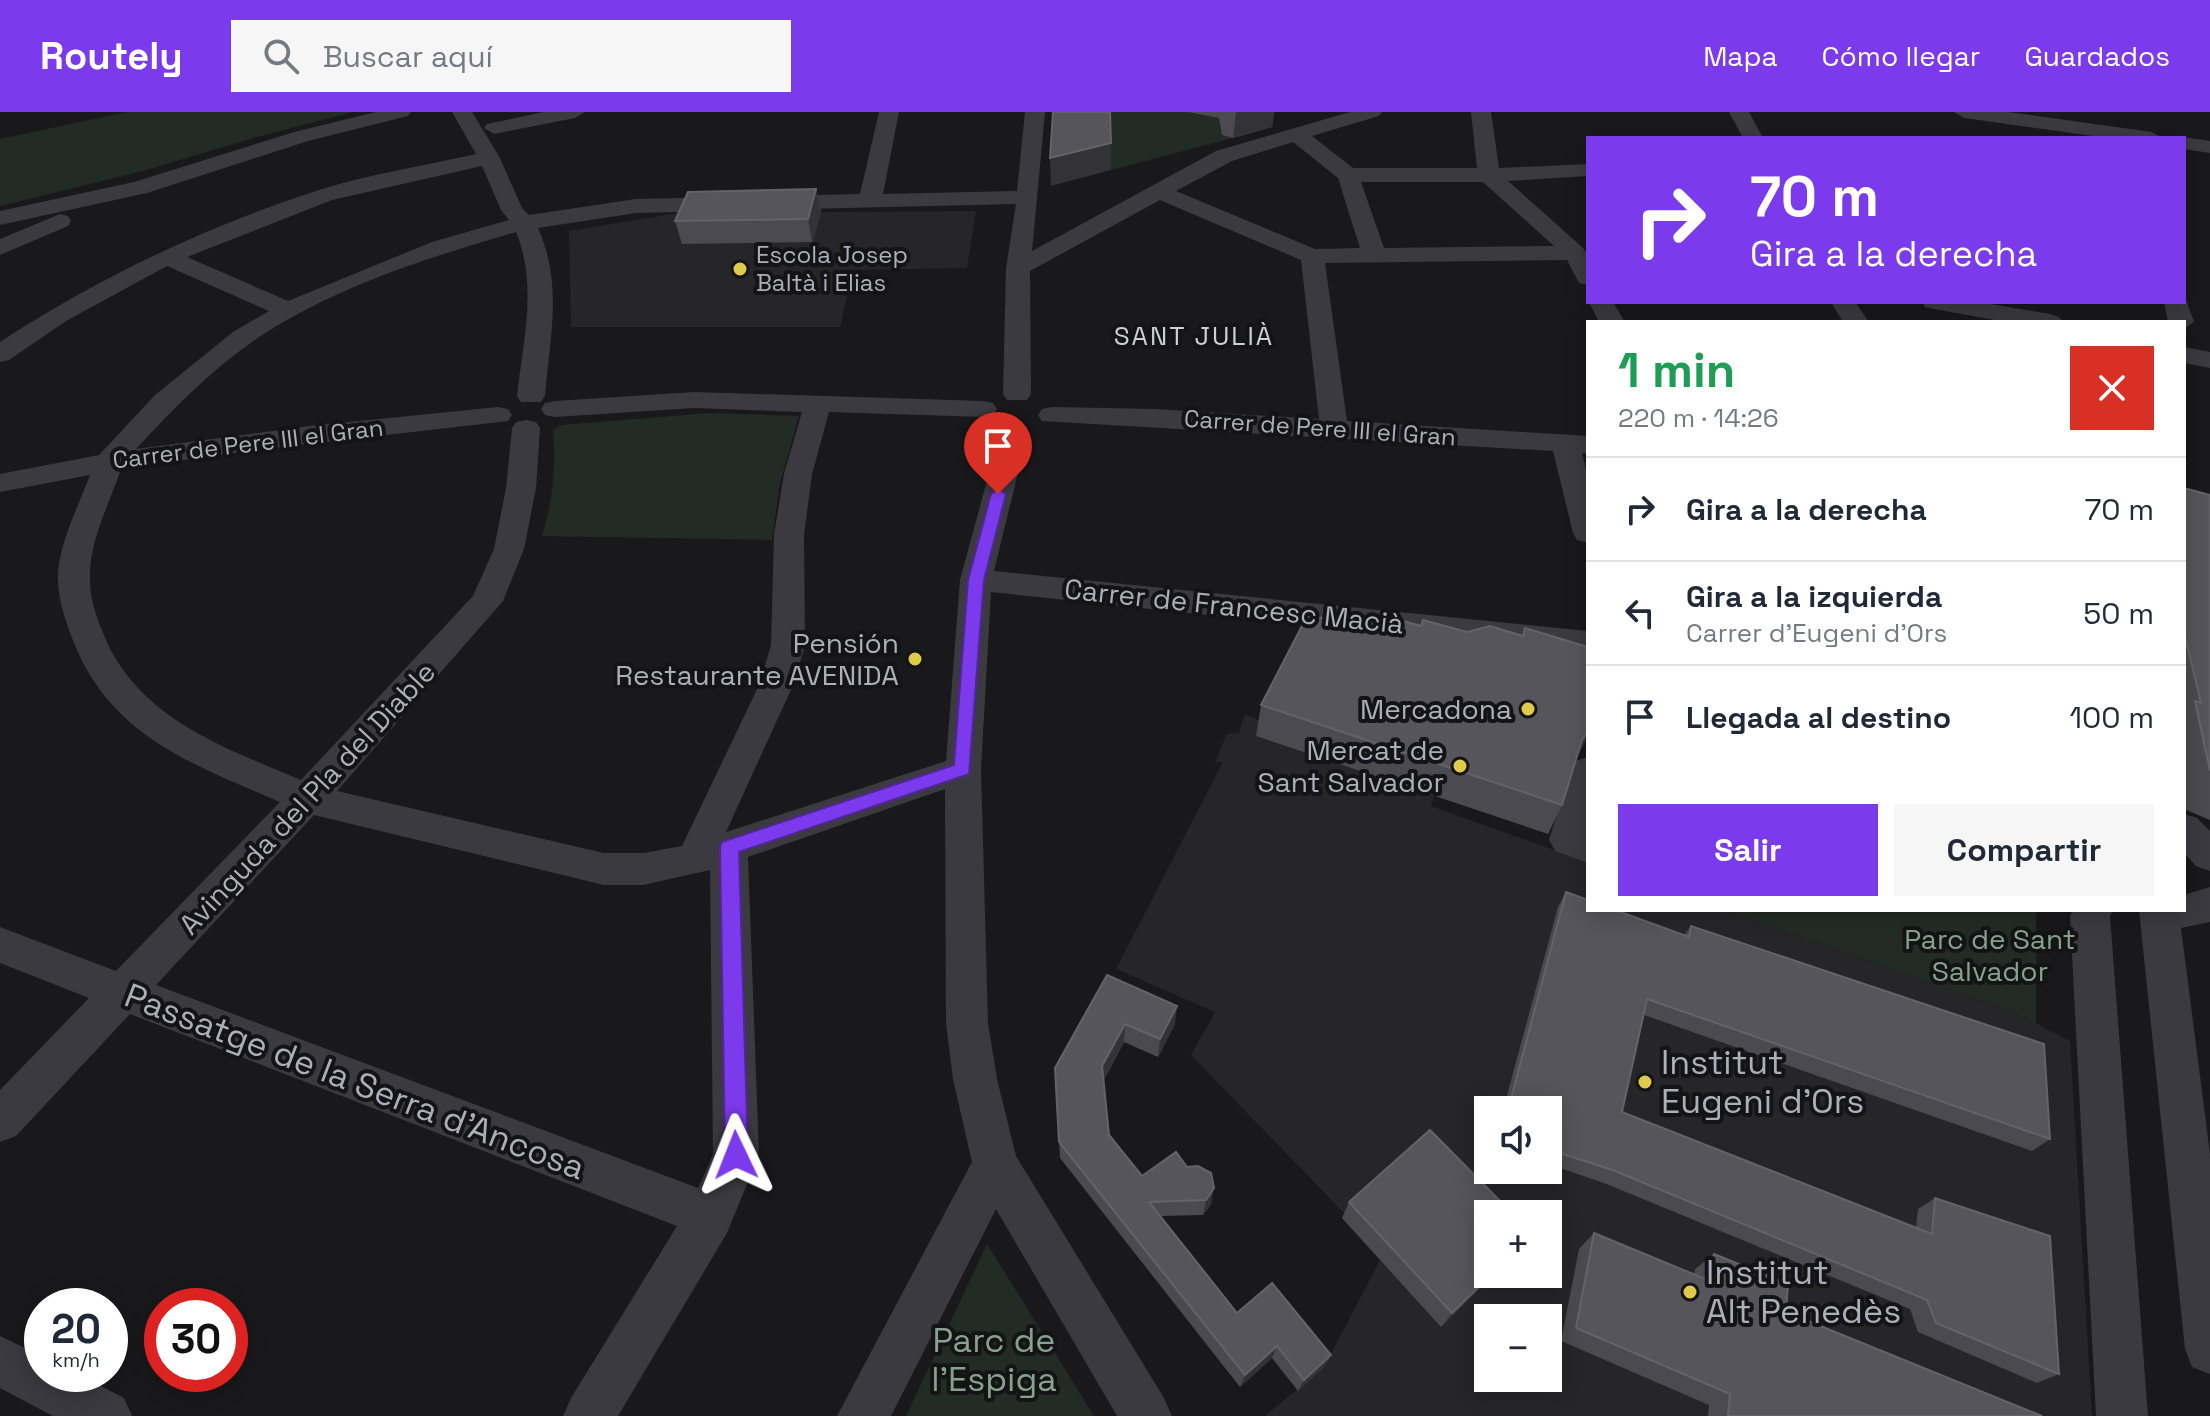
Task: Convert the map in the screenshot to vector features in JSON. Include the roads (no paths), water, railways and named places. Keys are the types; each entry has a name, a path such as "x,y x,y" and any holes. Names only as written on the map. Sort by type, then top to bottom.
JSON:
{"street":[{"path":"0,248 139,188 301,136 401,112"},
{"name":"Avinguda del Pla del Diable","path":"0,1121 123,994 487,601 509,549 521,488 542,284 536,251 524,223 512,210 489,158 462,112"},
{"path":"490,120 575,112"},
{"path":"870,201 889,112"},
{"path":"1017,394 1018,268 1035,112"},
{"path":"1018,268 1292,122 1372,112"},
{"path":"1481,112 1489,175 1575,253 1586,274"},
{"path":"1739,112 1752,136"},
{"path":"1964,112 2012,122 2128,136 2121,112"},
{"name":"Avinguda del Pla del Diable","path":"490,120 533,207 524,223"},
{"path":"1292,122 1348,175 1374,255"},
{"path":"2186,143 2210,147"},
{"path":"6,344 166,257 325,195 489,158"},
{"path":"1348,175 1489,175 1586,170"},
{"path":"0,218 139,188"},
{"path":"1160,192 1312,256 1575,253"},
{"path":"963,769 712,853 643,869 604,869 306,798 191,748 144,717 112,682 97,659 76,605 74,572 110,460 197,372 242,337 288,310 440,247 524,223 636,206 1028,197"},
{"path":"1312,256 1334,429"},
{"path":"166,257 288,310"},
{"path":"1946,304 2038,320"},
{"path":"1017,394 1043,401 1052,415 1040,430 1013,436 994,432 985,426 981,418 983,409 991,401 1017,394"},
{"name":"Carrer de Pere III el Gran","path":"0,483 110,460 258,440 528,412 694,400 983,409"},
{"path":"589,1416 710,1216 736,1155 712,853 777,683 788,645 789,535 798,474 818,403"},
{"name":"Carrer de Pere III el Gran","path":"1052,415 1155,417 1576,445"},
{"path":"1013,436 976,580 963,769 967,1023 975,1079 995,1164 1146,1416"},
{"path":"1576,445 1586,518"},
{"name":"Carrer de Francesc Macià","path":"976,580 1586,643"},
{"path":"1578,844 1586,786"},
{"path":"2186,829 2210,840"},
{"path":"2186,830 2210,855"},
{"path":"2186,911 2200,910 2210,904"},
{"path":"2092,912 2122,1416"},
{"path":"2159,912 2210,1349"},
{"name":"Passatge de la Serra d'Ancosa","path":"0,945 710,1216"},
{"path":"863,1416 995,1164"},
{"path":"0,1361 106,1416"}],"place":[{"name":"Escola Josep Baltà i Elias","path":"740,269"},
{"name":"Pensión Restaurante AVENIDA","path":"915,659"},
{"name":"Mercadona","path":"1528,709"},
{"name":"Mercat de Sant Salvador","path":"1460,766"},
{"name":"Institut Eugeni d'Ors","path":"1645,1082"},
{"name":"Institut Alt Penedès","path":"1690,1292"}],"district":[{"name":"SANT JULIÀ","path":"1194,336"}],"park label":[{"name":"Parc de Sant Salvador","path":"1990,955"},
{"name":"Parc de l'Espiga","path":"994,1360"}]}
